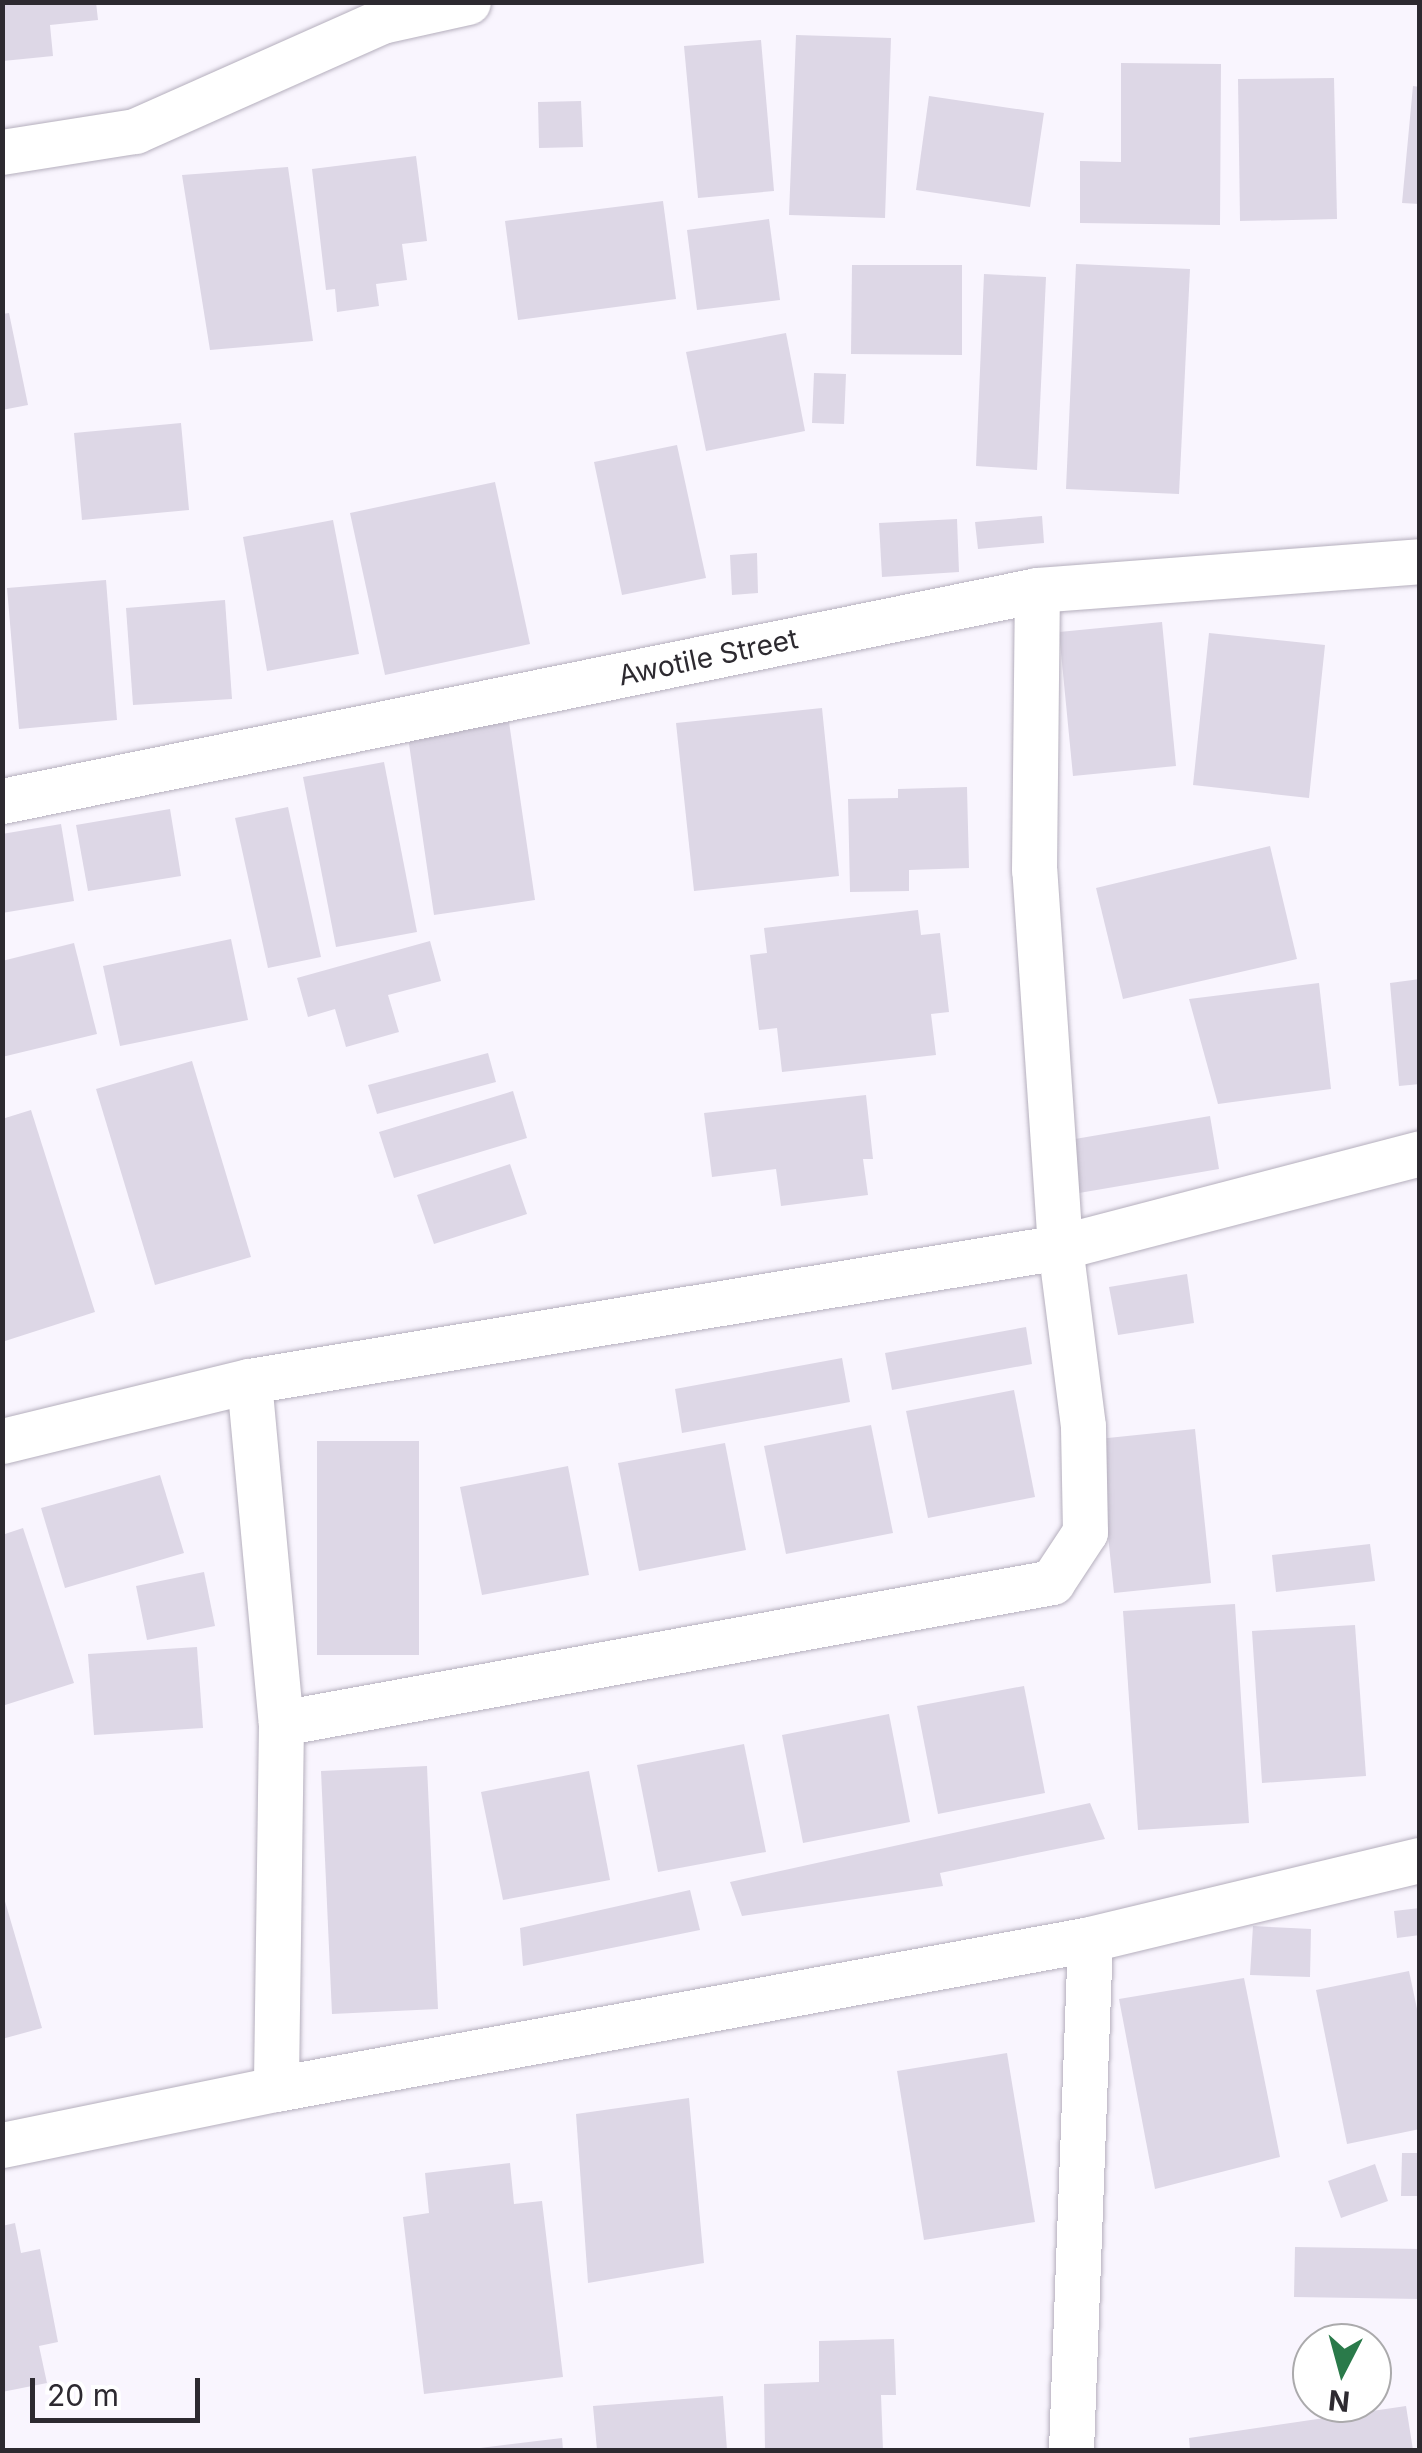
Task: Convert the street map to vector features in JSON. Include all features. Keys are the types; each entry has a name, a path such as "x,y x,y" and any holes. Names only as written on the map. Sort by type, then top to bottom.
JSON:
{"street":[{"path":"2,152 135,131 382,20 468,2"},
{"name":"Awotile Street","path":"2,802 1037,590 1420,560"},
{"path":"280,1723 1052,1582 1084,1532 1084,1426 1060,1247 1034,870 1037,590"},
{"path":"2,1441 250,1381 1060,1247 1420,1154"},
{"path":"250,1381 280,1723 276,2089"},
{"path":"2,2145 276,2089 1090,1940 1420,1860"},
{"path":"1071,2450 1090,1940"}],"building":[{"path":"2,2 96,2 98,20 50,25 53,56 3,61"},
{"path":"796,35 891,38 885,218 789,215"},
{"path":"761,40 774,191 698,198 684,46"},
{"path":"1121,63 1221,64 1220,225 1080,223 1080,161 1121,162"},
{"path":"1334,78 1337,219 1240,221 1238,79"},
{"path":"1413,86 1420,87 1420,204 1402,203"},
{"path":"929,96 1044,113 1030,207 916,190"},
{"path":"581,101 583,147 539,148 538,102"},
{"path":"416,156 427,241 402,244 407,280 376,284 379,306 337,312 335,289 326,290 312,169"},
{"path":"288,167 313,341 210,350 182,175"},
{"path":"663,201 676,299 518,320 505,221"},
{"path":"769,219 780,300 697,310 687,230"},
{"path":"1076,264 1190,269 1179,494 1066,489"},
{"path":"852,265 962,265 962,355 851,354"},
{"path":"984,274 1046,277 1037,470 976,466"},
{"path":"9,313 28,405 2,410 2,314"},
{"path":"786,333 805,431 706,451 686,352"},
{"path":"814,373 846,374 844,424 812,423"},
{"path":"181,423 189,510 82,520 74,433"},
{"path":"677,445 706,578 622,595 594,462"},
{"path":"495,482 530,644 385,675 350,513"},
{"path":"1042,516 1044,543 978,549 975,522"},
{"path":"957,519 959,572 882,577 879,523"},
{"path":"333,520 359,654 267,671 243,537"},
{"path":"757,553 758,593 732,595 730,555"},
{"path":"106,580 117,720 19,729 7,588"},
{"path":"225,600 232,699 133,705 126,608"},
{"path":"1162,622 1176,766 1073,776 1059,632"},
{"path":"1209,633 1325,645 1309,798 1193,785"},
{"path":"822,708 839,876 694,891 676,723"},
{"path":"509,722 535,900 434,915 408,737"},
{"path":"384,762 417,932 336,947 303,777"},
{"path":"967,787 969,868 909,870 909,891 850,892 848,799 898,798 898,789"},
{"path":"288,807 321,957 268,968 235,818"},
{"path":"170,809 181,876 88,891 76,825"},
{"path":"61,824 74,901 2,913 2,834"},
{"path":"1270,846 1297,959 1123,999 1096,888"},
{"path":"918,910 921,935 940,933 949,1012 931,1014 936,1055 782,1072 777,1028 759,1030 750,955 767,953 764,928"},
{"path":"231,939 248,1020 120,1046 103,966"},
{"path":"430,941 441,981 388,995 399,1032 346,1047 335,1009 308,1017 297,978"},
{"path":"74,943 97,1034 2,1057 2,961"},
{"path":"1420,979 1420,1084 1399,1086 1390,983"},
{"path":"1319,983 1331,1089 1218,1104 1189,999"},
{"path":"488,1053 496,1082 377,1114 368,1085"},
{"path":"192,1061 251,1257 155,1285 96,1089"},
{"path":"513,1091 527,1138 394,1178 379,1132"},
{"path":"866,1095 873,1159 863,1159 868,1195 781,1206 776,1169 712,1177 704,1113"},
{"path":"31,1110 95,1312 2,1342 2,1119"},
{"path":"1210,1116 1219,1169 1079,1193 1069,1140"},
{"path":"510,1164 527,1214 434,1244 417,1195"},
{"path":"1187,1274 1194,1323 1118,1335 1109,1287"},
{"path":"1026,1327 1032,1364 892,1390 885,1353"},
{"path":"842,1358 850,1402 682,1433 675,1389"},
{"path":"1014,1390 1035,1497 928,1518 906,1411"},
{"path":"871,1425 893,1533 786,1554 764,1446"},
{"path":"1195,1429 1211,1583 1114,1593 1098,1439"},
{"path":"317,1441 419,1441 419,1655 317,1655"},
{"path":"725,1443 746,1550 639,1571 618,1463"},
{"path":"568,1466 589,1575 482,1595 460,1487"},
{"path":"160,1475 184,1553 65,1588 41,1508"},
{"path":"23,1528 74,1683 2,1706 2,1535"},
{"path":"1370,1544 1375,1581 1276,1592 1272,1555"},
{"path":"204,1572 215,1626 147,1640 136,1586"},
{"path":"1235,1604 1249,1823 1138,1830 1123,1611"},
{"path":"1355,1625 1366,1776 1262,1783 1252,1631"},
{"path":"197,1647 203,1728 94,1735 88,1654"},
{"path":"1024,1686 1045,1793 938,1814 917,1706"},
{"path":"889,1714 910,1822 803,1843 782,1735"},
{"path":"744,1744 766,1852 658,1872 637,1765"},
{"path":"427,1766 438,2009 332,2014 321,1771"},
{"path":"589,1771 610,1880 503,1900 481,1792"},
{"path":"1090,1803 1105,1839 940,1873 943,1886 742,1916 730,1882"},
{"path":"690,1890 700,1930 523,1966 520,1928"},
{"path":"2,1891 42,2028 2,2039"},
{"path":"1420,1908 1420,1935 1397,1938 1394,1911"},
{"path":"1253,1926 1311,1929 1310,1977 1250,1975"},
{"path":"1409,1971 1420,2023 1420,2129 1347,2144 1316,1990"},
{"path":"1244,1978 1280,2157 1155,2189 1119,1999"},
{"path":"1007,2053 1035,2222 924,2240 897,2071"},
{"path":"689,2098 704,2263 588,2283 576,2114"},
{"path":"1402,2153 1420,2153 1420,2196 1401,2196"},
{"path":"510,2163 514,2204 542,2201 563,2377 424,2394 403,2217 429,2213 425,2173"},
{"path":"1375,2164 1388,2201 1341,2218 1328,2181"},
{"path":"15,2223 21,2253 40,2249 58,2342 39,2346 47,2383 2,2392 2,2226"},
{"path":"1295,2247 1420,2249 1420,2299 1294,2297"},
{"path":"894,2339 896,2395 881,2395 883,2450 765,2450 764,2384 819,2382 819,2341"},
{"path":"723,2396 727,2450 597,2450 593,2406"},
{"path":"1406,2406 1413,2450 1190,2450 1189,2438 1292,2423 1392,2423 1392,2408"},
{"path":"562,2438 563,2450 480,2450 480,2448"}]}
